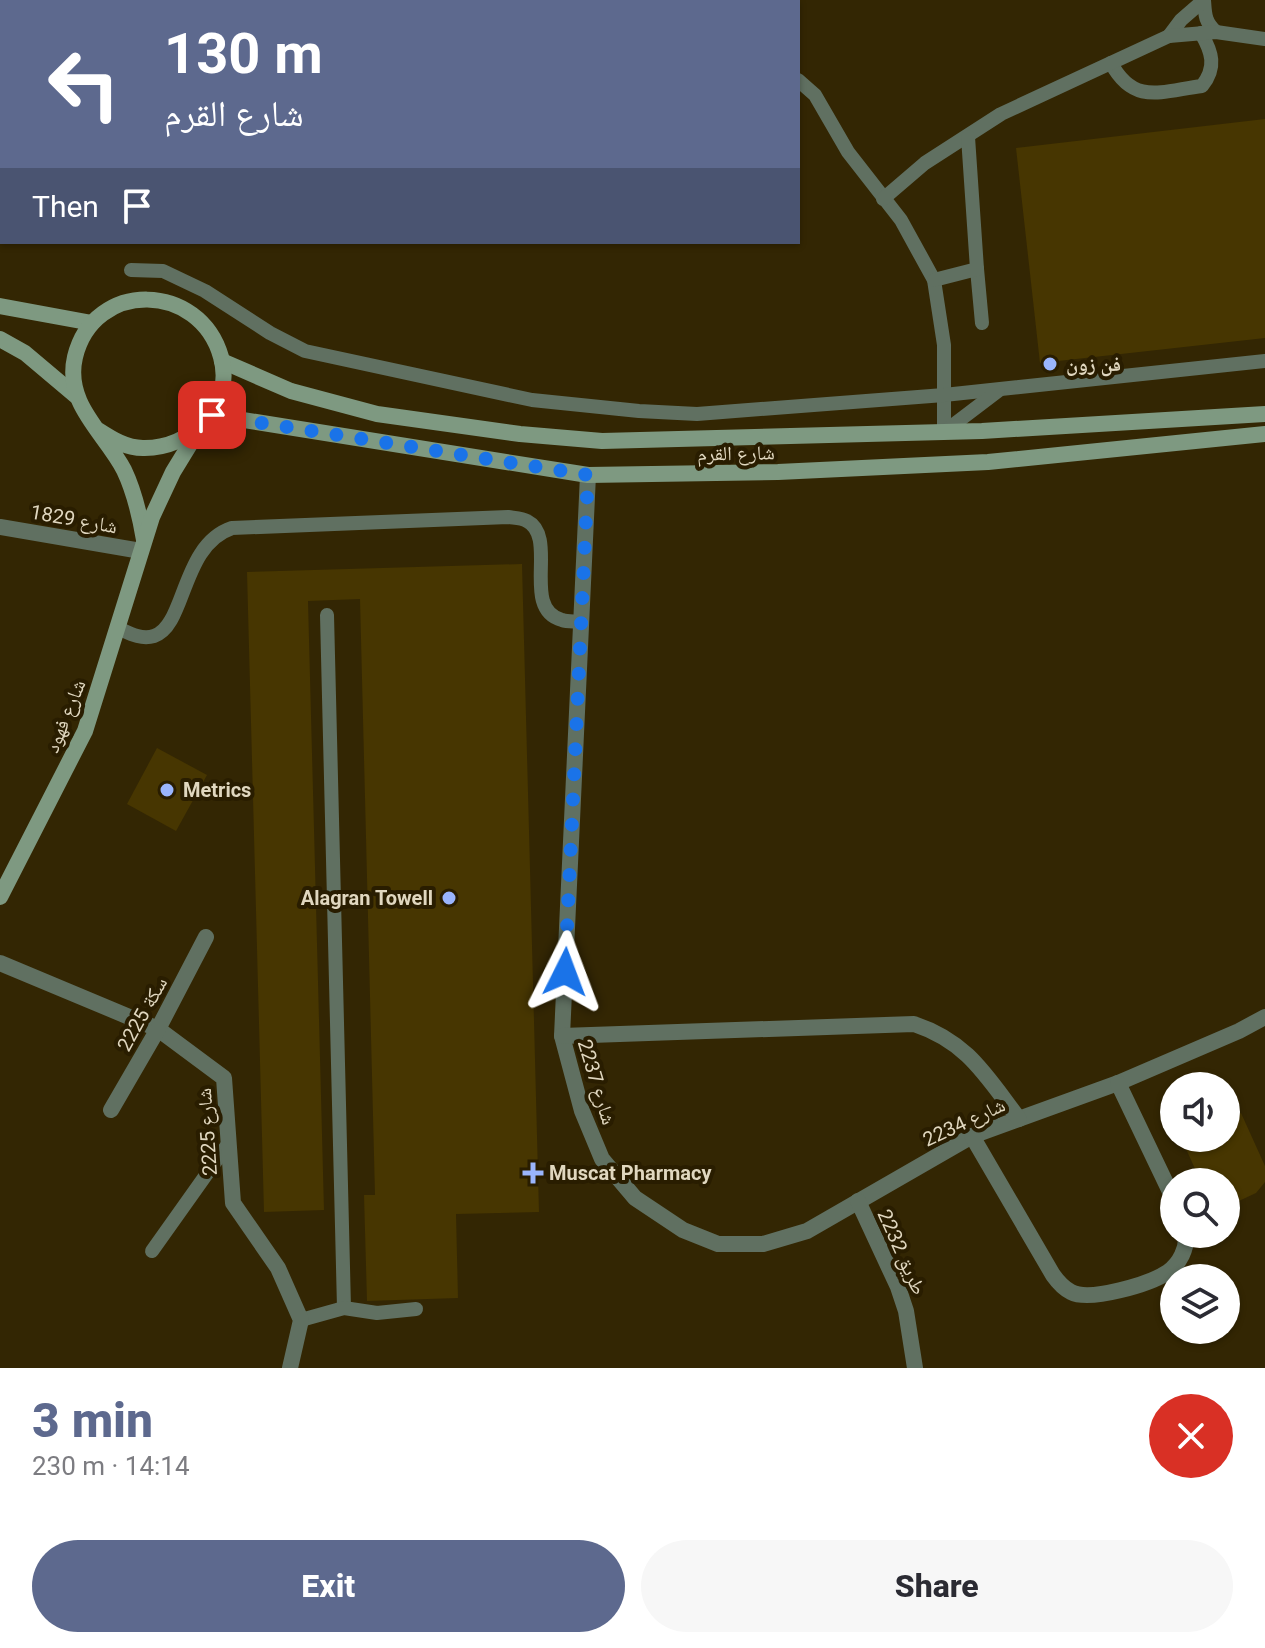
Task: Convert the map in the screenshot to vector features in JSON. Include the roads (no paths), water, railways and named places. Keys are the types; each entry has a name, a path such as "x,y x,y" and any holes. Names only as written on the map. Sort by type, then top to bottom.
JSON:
{"main road":[{"path":"98,430 116,442 140,448 164,447 183,441 199,430 212,415 220,398 223,380 222,361 215,339 200,319 181,306 157,299 134,300 111,309 92,323 81,339 75,358 73,377 76,396 129,482 142,546"},
{"path":"0,306 92,323"},
{"path":"0,339 25,353 76,396"},
{"name":"شارع القرم","path":"222,361 291,391 377,414 520,434 602,441 944,432 1265,414"},
{"name":"شارع القرم","path":"212,415 588,475 778,472 988,462 1265,434"},
{"name":"شارع فهود","path":"0,897 85,731 161,494 199,430"}],"street":[{"name":"2237 شارع","path":"588,475 562,1036 582,1111 602,1159 635,1198 683,1230"},
{"name":"1829 شارع","path":"0,527 142,546"},
{"name":"سكة 2225","path":"111,1110 206,937"},
{"name":"شارع 2225","path":"0,963 158,1029 224,1078 233,1203 278,1268 301,1320"},
{"name":"2234 شارع","path":"683,1230 718,1244 763,1244 807,1231 972,1136 1118,1083 1265,1017"},
{"path":"562,1036 914,1024 940,1033 975,1061 1019,1119"},
{"path":"1118,1083 1160,1171"},
{"path":"972,1136 1053,1275 1070,1292 1081,1296 1105,1293 1167,1272 1180,1260 1184,1248"},
{"name":"طريق 2232","path":"858,1201 898,1287 906,1311 915,1368"},
{"path":"290,1368 301,1320"}],"lane":[{"path":"1111,63 1119,78 1133,91 1153,92 1202,86 1210,76 1213,63 1204,0"},
{"path":"1169,36 1181,20 1204,0"},
{"path":"883,199 925,163 1001,114 1169,36 1208,32 1265,39"},
{"path":"800,82 815,95 848,152 901,220 934,280 944,345 944,432"},
{"path":"968,137 982,323"},
{"path":"934,280 977,269"},
{"path":"131,270 163,271 205,291 270,333 305,351 532,400 639,411 697,414 944,395 1265,361"},
{"path":"944,432 999,390"},
{"path":"118,628 144,637 159,633 169,621 202,548 214,535 232,528 508,517 526,520 535,527 539,538 542,598 546,608 562,620 581,622"},
{"path":"327,615 344,1308"},
{"path":"152,1251 228,1144"},
{"path":"301,1320 344,1308 377,1313 416,1309"}],"place":[{"name":"فن زون","path":"1050,364"},
{"name":"Metrics","path":"167,790"},
{"name":"Alagran Towell","path":"449,898"},
{"name":"Muscat Pharmacy","path":"533,1173"}]}
